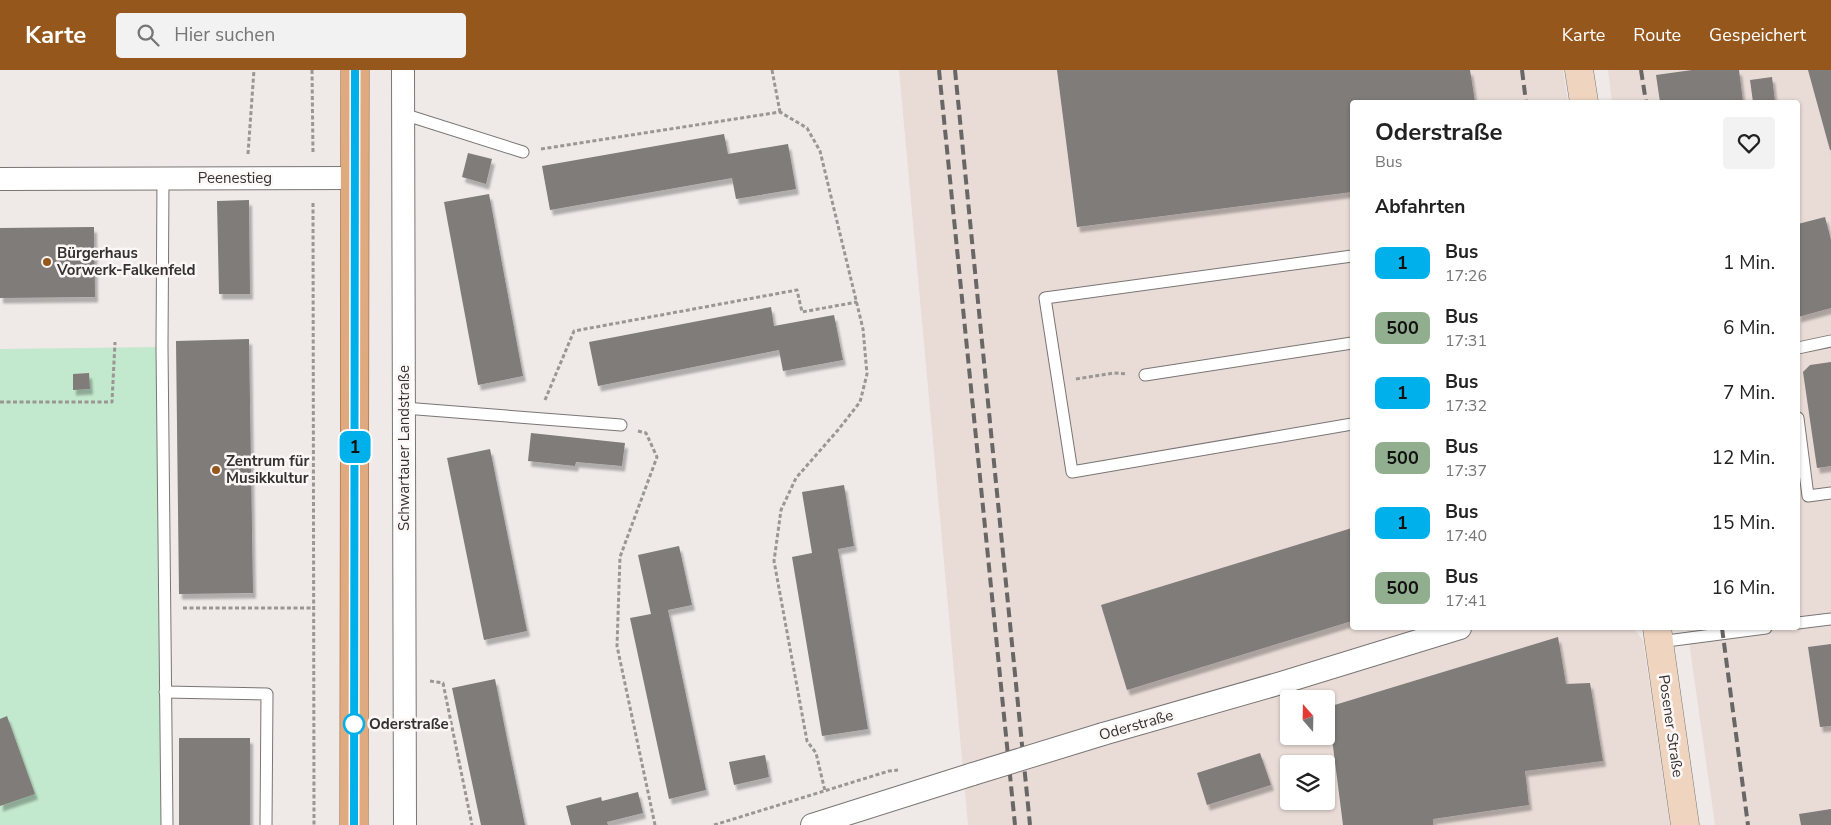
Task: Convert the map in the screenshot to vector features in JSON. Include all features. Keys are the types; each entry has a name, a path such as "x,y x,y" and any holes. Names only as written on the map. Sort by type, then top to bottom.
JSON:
{"main road":[{"path":"354,825 355,70"}],"street":[{"name":"Schwartauer Landstraße","path":"403,70 405,825"},
{"path":"1580,70 1584,100"},
{"name":"Peenestieg","path":"0,179 356,178"},
{"name":"Oderstraße","path":"812,825 1103,734 1281,683 1453,630"},
{"name":"Posener Straße","path":"1658,635 1685,825"}],"lane":[{"path":"403,114 523,152"},
{"path":"163,178 162,357 167,825"},
{"path":"1350,256 1045,298 1072,472 1350,424"},
{"path":"1800,348 1831,341"},
{"path":"1145,375 1350,343"},
{"path":"404,408 621,425"},
{"path":"1800,434 1808,496 1831,493"},
{"path":"1800,623 1831,619"},
{"path":"1658,635 1735,630"},
{"path":"166,692 267,694 266,825"}],"path":[{"path":"246,178 254,70"},
{"path":"312,70 314,825"},
{"path":"772,70 780,112"},
{"path":"523,152 780,112 807,128 820,151 863,329 867,374 860,402 796,478 781,510 774,560 807,742 816,753 825,791 714,825"},
{"path":"538,419 574,331 797,290 802,312 857,302"},
{"path":"0,402 112,402 115,342"},
{"path":"1058,382 1114,373"},
{"path":"621,425 646,433 657,457 620,557 617,646 655,825"},
{"path":"164,608 314,608"},
{"path":"430,680 443,683 472,825"}],"shaded area":[{"path":"899,70 1563,70 1568,100 1350,100 1350,630 1635,630 1643,640 1670,825 968,825"},
{"path":"1608,70 1831,70 1831,825 1715,825 1687,630 1800,630 1800,100 1612,100"}],"green space":[{"path":"162,347 167,825 0,825 0,349"}],"building":[{"path":"1057,70 1470,70 1475,100 1350,100 1350,192 1077,227"},
{"path":"1692,70 1739,70 1743,100 1660,100 1656,75"},
{"path":"1808,70 1831,70 1831,150 1830,150"},
{"path":"1772,77 1775,100 1753,100 1750,80"},
{"path":"724,134 728,154 788,144 796,189 736,199 732,178 550,210 542,166"},
{"path":"468,153 492,159 486,184 462,177"},
{"path":"489,194 523,376 478,385 444,202"},
{"path":"249,200 250,294 219,294 217,201"},
{"path":"1825,217 1831,240 1831,308 1800,316 1800,223"},
{"name":"Bürgerhaus Vorwerk-Falkenfeld","path":"94,227 95,297 0,298 0,228"},
{"path":"771,307 774,326 834,315 843,360 783,371 779,350 598,386 589,342"},
{"path":"249,339 253,593 179,594 176,341"},
{"path":"1831,362 1831,466 1817,468 1803,372 1810,365"},
{"path":"89,373 90,389 73,390 73,374"},
{"path":"531,433 625,443 622,466 576,462 575,466 528,461"},
{"path":"490,449 527,631 484,640 447,458"},
{"path":"844,485 854,546 838,549 868,729 822,736 792,557 812,553 802,492"},
{"path":"1350,529 1350,622 1127,690 1101,605"},
{"path":"679,546 692,605 668,610 706,790 669,799 630,618 651,614 638,555"},
{"path":"1558,637 1566,684 1590,683 1603,761 1525,771 1529,805 1433,819 1433,825 1343,825 1333,745 1335,745 1335,705"},
{"path":"1831,644 1831,726 1820,727 1808,647"},
{"path":"495,679 525,825 481,825 452,688"},
{"path":"7,716 35,794 0,806 0,719"},
{"path":"179,738 250,738 250,825 179,825"},
{"path":"1260,753 1271,785 1207,805 1197,773"},
{"path":"765,755 769,777 734,785 729,762"},
{"path":"638,792 643,813 607,822 608,825 571,825 566,806 601,797 602,801"},
{"path":"1831,809 1831,825 1801,825 1799,814"}],"railway":[{"path":"939,70 1015,825"},
{"path":"955,70 1030,825"},
{"path":"1522,70 1526,100"},
{"path":"1641,70 1646,100"},
{"path":"1722,630 1748,825"}],"bus line":[{"name":"1","path":"354,825 355,70"}],"place":[{"name":"Bürgerhaus Vorwerk-Falkenfeld","path":"47,262"},
{"name":"Zentrum für Musikkultur","path":"216,470"},
{"name":"Oderstraße","path":"354,724"}]}
